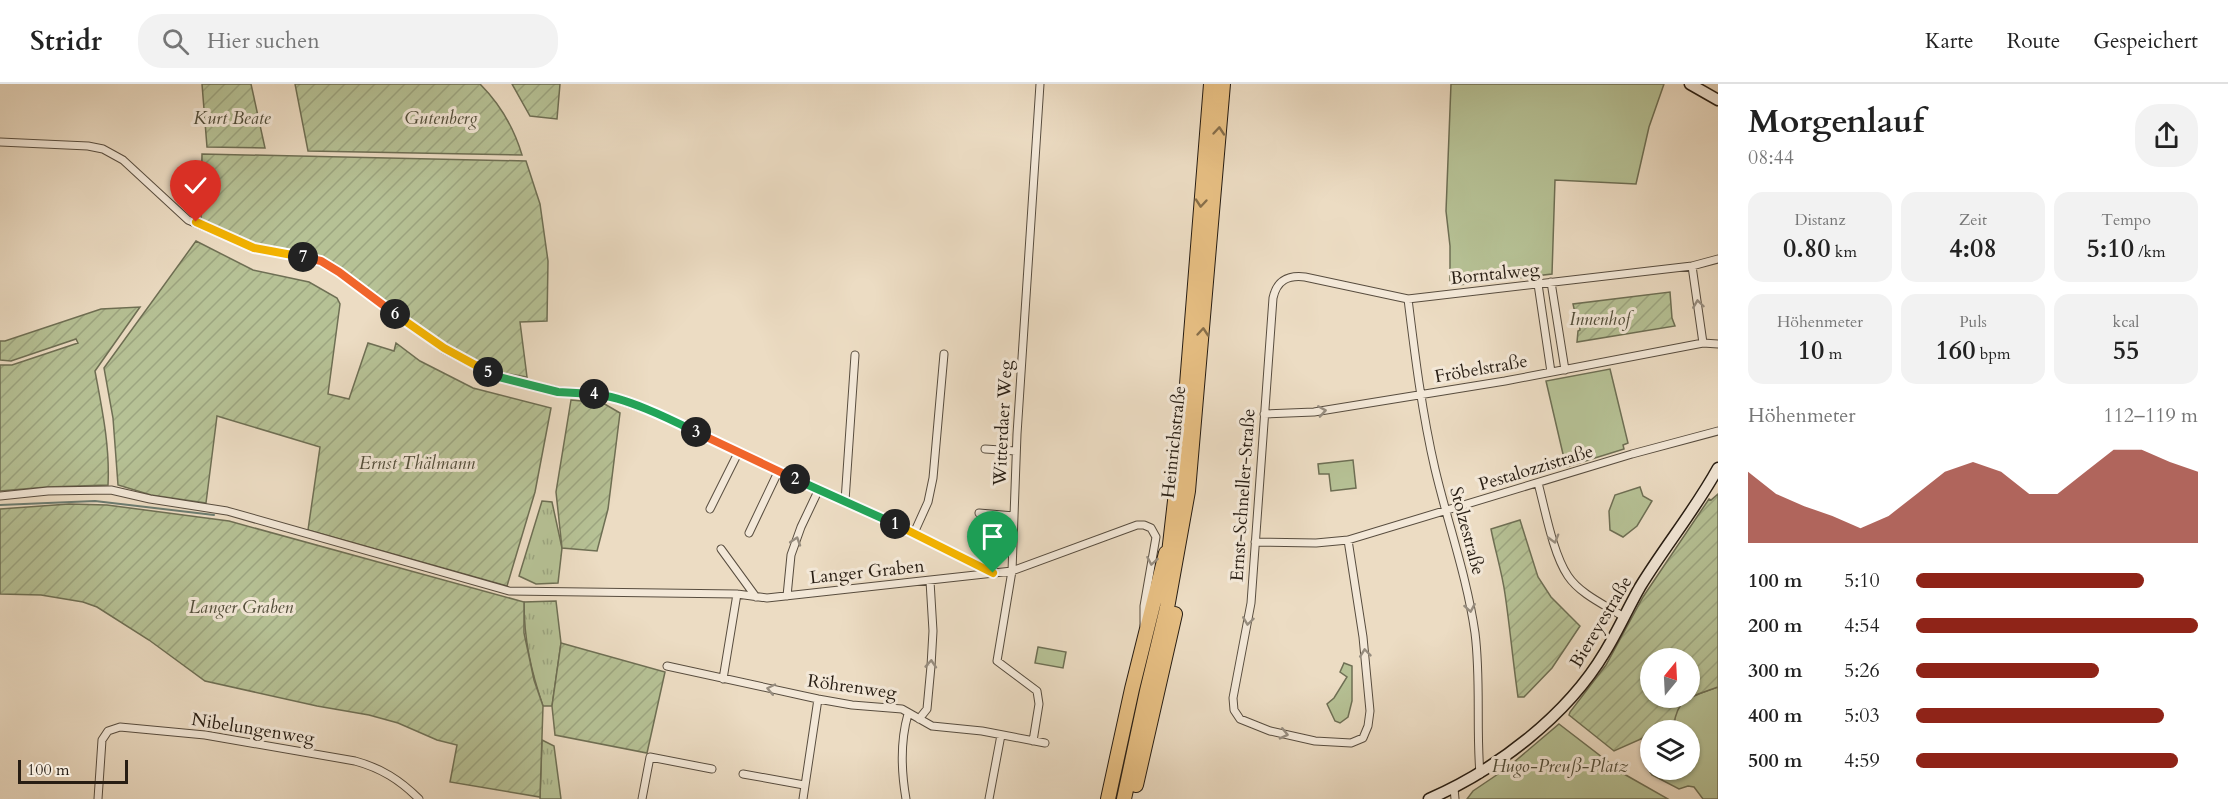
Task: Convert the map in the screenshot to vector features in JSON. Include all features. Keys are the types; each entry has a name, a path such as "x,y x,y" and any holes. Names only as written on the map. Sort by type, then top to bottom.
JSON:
{"highway":[{"name":"Heinrichstraße","path":"1124,799 1176,538 1211,84"},
{"name":"Heinrichstraße","path":"1118,799 1188,490 1223,84"},
{"path":"1221,107 1228,84"},
{"path":"1108,799 1145,634 1176,538"},
{"path":"1132,799 1175,615 1185,548 1176,538"}],"main road":[{"path":"1690,84 1718,100"},
{"name":"Biereyestraße","path":"1428,799 1454,794 1498,762 1572,698 1605,652 1640,588 1700,499 1718,468"}],"street":[{"name":"Witterdaer Weg","path":"1033,741 1039,704 1037,691 997,661 1012,572 1016,451 1040,84"},
{"path":"0,142 88,146 114,154 135,170 188,220 254,248 321,261 444,348 495,376 558,392 605,395 669,418 778,472 914,533 993,573"},
{"name":"Borntalweg","path":"1279,283 1286,277 1294,275 1408,299 1692,266 1718,259"},
{"path":"1692,266 1703,343"},
{"path":"1551,282 1565,370"},
{"name":"Ernst-Schneller-Straße","path":"1279,283 1273,297 1251,603 1233,698 1234,710 1240,719 1270,731 1315,741 1351,744 1363,738 1368,726 1370,711 1363,636 1348,540"},
{"path":"1538,284 1551,372"},
{"name":"Stolzestraße","path":"1408,299 1419,394 1446,511 1466,581 1475,634 1480,689 1480,774"},
{"name":"Fröbelstraße","path":"1264,414 1314,412 1565,370 1703,343 1718,344"},
{"path":"914,533 928,502 933,478 944,354"},
{"path":"845,501 855,355"},
{"name":"Pestalozzistraße","path":"1255,542 1316,543 1348,540 1718,430"},
{"path":"985,449 1016,451"},
{"path":"710,509 738,453"},
{"path":"748,533 778,472"},
{"path":"1538,483 1560,563 1568,577 1581,590 1624,617"},
{"path":"787,596 791,555 819,489"},
{"name":"Langer Graben","path":"0,496 48,491 111,490 150,499 227,511 509,591 737,594 767,598 1012,572 1128,528 1144,525 1151,528 1156,537 1144,606 1145,634"},
{"path":"980,513 1014,516"},
{"path":"721,549 756,597"},
{"path":"919,720 927,709 931,666 933,631 930,581"},
{"path":"723,679 737,594"},
{"name":"Röhrenweg","path":"667,666 818,699 852,705 902,709 932,726 982,731 1045,743"},
{"path":"803,799 818,699"},
{"path":"906,799 901,771 904,726 908,714"},
{"name":"Nibelungenweg","path":"98,799 102,740 108,731 120,727 205,735 363,763 391,776 419,799"},
{"path":"989,799 1001,735"},
{"path":"642,799 650,757 712,769"},
{"path":"743,774 804,785"}],"green space":[{"name":"Kurt Beate","path":"202,84 251,84 265,148 207,147"},
{"name":"Gutenberg","path":"295,84 480,84 506,117 522,155 308,151"},
{"name":"Gutenberg","path":"512,84 560,84 557,119 530,116"},
{"path":"1451,84 1664,84 1649,127 1636,184 1555,180 1552,274 1450,286 1450,246 1446,211"},
{"path":"202,154 526,161 540,204 548,261 547,321 520,322 527,377 497,372 442,343 322,258 262,247 201,219"},
{"name":"Ernst Thälmann","path":"196,241 253,270 309,282 337,298 340,304 328,394 349,399 368,343 394,351 396,343 420,361 473,388 551,408 535,492 507,586 308,530 320,447 217,416 206,503 151,495 118,485 113,418 104,368"},
{"name":"Innenhof","path":"1670,292 1672,318 1675,326 1577,342 1580,330 1578,313 1575,313 1573,304"},
{"path":"140,307 95,371 107,442 108,485 0,491 0,365 12,365 78,343 76,339 11,361 0,360 0,341 101,309"},
{"path":"1610,369 1628,443 1623,445 1624,449 1566,467 1546,381"},
{"path":"571,400 603,403 620,413 608,509 597,551 562,548 556,492"},
{"path":"1353,460 1356,488 1331,491 1329,474 1319,474 1318,464"},
{"path":"1640,487 1643,496 1652,501 1637,526 1623,537 1610,530 1609,511 1615,495"},
{"path":"1718,494 1718,687 1700,693 1700,648 1640,648 1640,708 1679,708 1675,720 1640,720 1640,739 1614,751 1569,715 1606,665 1643,597 1709,499 1711,500"},
{"path":"542,501 552,502 562,548 558,583 536,584 519,576"},
{"name":"Langer Graben","path":"69,504 107,505 229,521 524,602 524,633 534,680 543,706 540,797 450,782 457,745 437,740 398,723 205,681 149,640 97,607 83,602 41,595 0,594 0,509"},
{"path":"1520,520 1538,577 1551,597 1580,626 1552,668 1524,697 1518,697 1504,586 1491,529"},
{"path":"556,601 561,643 552,706 543,706 529,655 524,602"},
{"path":"561,643 665,672 647,753 555,735 552,706"},
{"path":"1038,647 1066,652 1063,668 1035,663"},
{"path":"1344,663 1352,666 1352,701 1348,717 1340,723 1335,721 1327,704 1334,698 1347,677 1340,672"},
{"path":"1718,687 1718,799 1703,799 1694,787 1679,789 1662,780 1700,780 1700,720 1674,720 1678,708 1700,708 1700,693"},
{"name":"Hugo-Preuß-Platz","path":"1559,724 1624,774 1668,799 1467,799 1473,791 1507,768"},
{"path":"542,740 554,746 561,799 540,799"}],"waterway":[{"path":"0,505 95,501 214,515"}],"route":[{"path":"196,222 254,248 321,261 444,348 495,376 558,392 605,395 669,418 778,472 914,533 993,573"}]}
